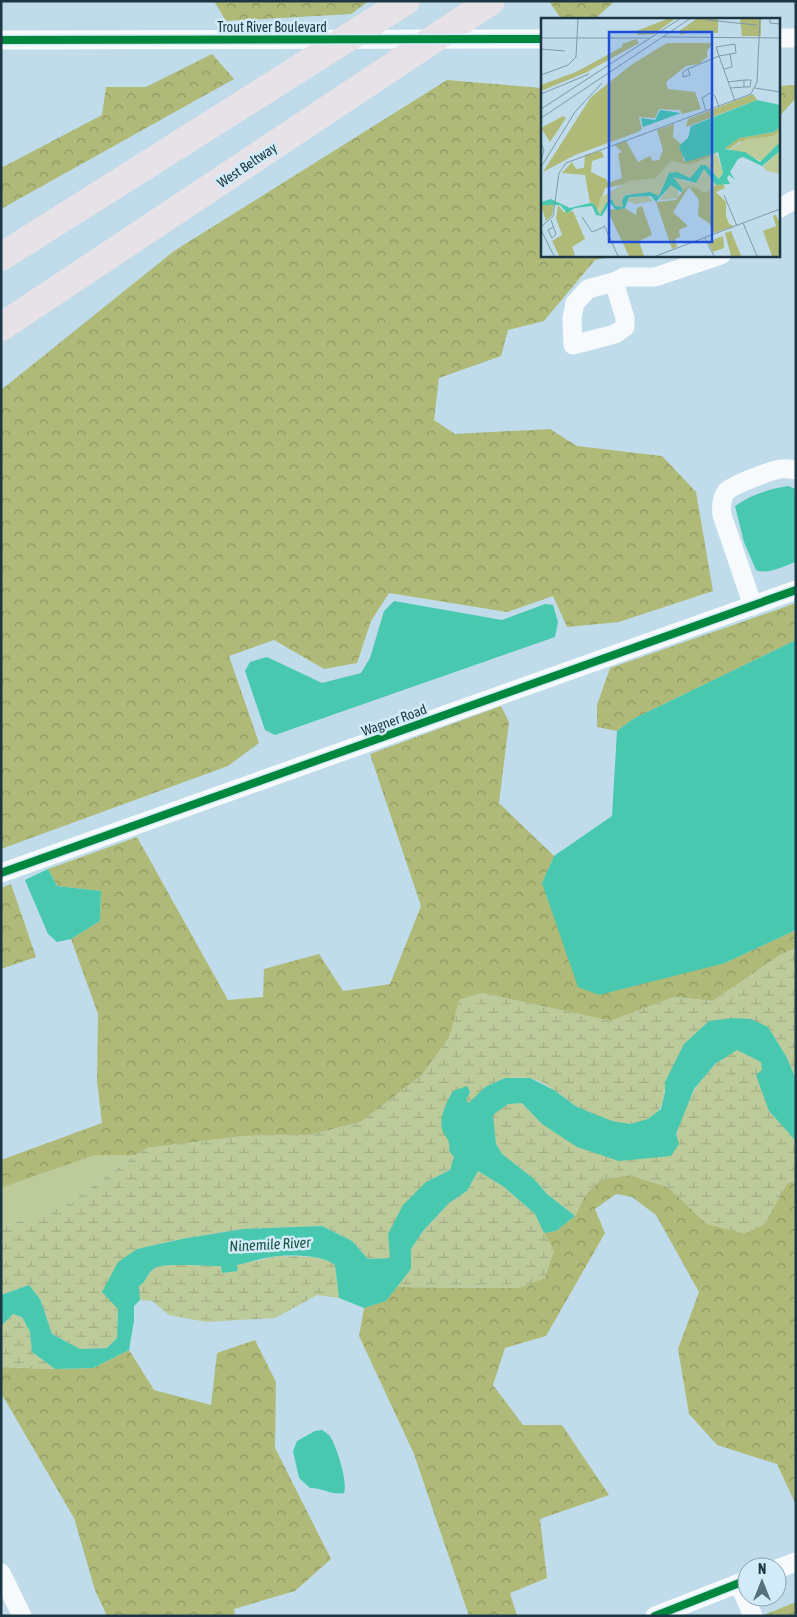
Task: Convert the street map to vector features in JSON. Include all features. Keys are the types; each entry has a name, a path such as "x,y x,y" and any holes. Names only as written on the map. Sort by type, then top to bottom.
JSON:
{"highway":[{"path":"1,257 406,1"},
{"name":"West Beltway","path":"1,327 491,1"},
{"path":"1,238 122,179"},
{"path":"1,341 47,298"}],"street":[{"path":"780,38 796,38"},
{"name":"Trout River Boulevard","path":"1,40 535,39"},
{"path":"780,208 796,199"},
{"path":"614,282 624,277 655,277 718,256"},
{"path":"753,606 722,515 721,505 723,498 727,491 734,486 778,469 789,468 796,470"},
{"name":"Wagner Road","path":"1,873 796,590"},
{"path":"1,1573 22,1616"},
{"path":"655,1616 737,1584"}],"green space":[{"path":"214,1 369,1 351,14 226,21"},
{"path":"549,1 615,1 597,17 560,18"},
{"path":"212,54 234,79 1,209 1,168 102,115 106,87 146,87"},
{"path":"447,80 541,88 541,256 617,256 595,260 544,321 508,330 501,356 439,378 434,420 455,434 550,429 577,446 662,456 696,492 713,591 619,622 567,627 553,596 507,612 389,593 371,621 357,663 324,669 274,640 229,656 259,743 228,766 1,849 1,390 174,251"},
{"path":"796,85 796,98 780,116 780,86"},
{"path":"796,603 796,640 633,719 617,731 597,727 597,705 610,668"},
{"path":"501,706 509,722 499,803 554,856 542,883 725,963 796,930 796,948 780,955 713,1001 674,997 611,1021 481,993 460,1000 449,1038 422,1075 361,1122 310,1135 245,1136 146,1148 136,1155 95,1155 1,1188 1,1160 102,1123 97,1081 98,1014 71,939 100,921 101,891 57,886 48,869 137,837 228,1000 263,997 264,969 319,954 343,991 390,984 421,906 370,754"},
{"path":"11,884 36,957 1,969 1,888"},
{"path":"796,948 796,1079 786,1056 768,1027 665,1082 663,1101 658,1111 643,1121 634,1123 615,1122 592,1114 574,1105 546,1085 534,1079 518,1077 495,1082 482,1091 469,1104 465,1100 467,1086 450,1142 449,1151 454,1157 450,1170 426,1182 388,1234 391,1258 368,1259 352,1241 322,1226 243,1229 137,1249 118,1309 117,1338 107,1348 80,1349 52,1334 40,1299 29,1285 1,1295 1,1231 9,1225 65,1206 146,1148 245,1136 310,1135 361,1122 422,1075 449,1038 459,1000 481,993 611,1021 674,997 713,1001 780,955"},
{"path":"737,1050 761,1062 769,1111 796,1141 796,1181 787,1183 764,1225 744,1234 707,1224 668,1187 630,1175 601,1179 585,1195 575,1216 547,1194 534,1179 502,1154 496,1144 492,1115 508,1104 522,1103 542,1124 664,1156 671,1156 677,1132 693,1093 717,1063"},
{"path":"95,1155 136,1155 65,1206 9,1225 1,1231 1,1188"},
{"path":"478,1171 504,1187 535,1214 554,1251 545,1278 519,1288 396,1287 411,1269 411,1249 423,1231 449,1203 467,1191"},
{"path":"630,1175 668,1187 707,1224 764,1225 787,1183 796,1181 796,1505 777,1464 717,1445 689,1414 678,1349 699,1292 656,1215 632,1197 616,1194 595,1209 605,1233 546,1336 505,1348 493,1385 523,1425 562,1425 609,1495 540,1519 547,1578 510,1593 517,1616 469,1616 414,1454 359,1336 364,1308 386,1301 396,1287 519,1288 554,1251 544,1233 556,1231 575,1216 585,1195 601,1179"},
{"path":"278,1256 322,1259 335,1265 339,1298 317,1295 275,1318 206,1322 169,1315 152,1301 140,1300 138,1286 157,1267 178,1265 221,1266 223,1273 238,1270 236,1265"},
{"path":"13,1314 22,1317 30,1332 32,1352 55,1369 1,1367 1,1326"},
{"path":"255,1340 276,1382 275,1448 331,1559 295,1591 234,1609 235,1616 107,1616 95,1590 74,1518 1,1393 1,1367 93,1368 129,1350 154,1390 211,1405 217,1353"},
{"path":"796,1602 796,1616 767,1616 766,1614 787,1607"}],"water":[{"path":"788,486 796,489 796,562 771,571 756,570 744,542 735,506 760,493"},
{"path":"394,601 502,620 545,604 553,605 558,622 555,637 275,735 265,730 245,671 250,662 267,657 322,683 361,673 370,658 384,611"},
{"path":"796,640 796,930 725,963 599,995 578,987 542,883 554,856 612,816 617,731 633,719"},
{"path":"48,869 57,886 101,891 100,921 71,939 57,942 48,934 25,880"},
{"name":"Ninemile River","path":"733,1018 751,1019 768,1027 786,1056 796,1079 796,1141 769,1111 756,1075 762,1070 761,1062 737,1050 715,1064 694,1089 676,1134 679,1144 671,1156 619,1161 577,1147 542,1124 522,1103 508,1104 493,1115 496,1144 502,1154 534,1179 547,1194 575,1216 556,1231 544,1233 535,1214 504,1187 478,1171 467,1191 449,1203 423,1231 411,1249 411,1269 386,1301 364,1308 339,1298 335,1265 316,1257 279,1256 237,1265 238,1271 222,1273 221,1266 169,1265 153,1269 139,1286 140,1300 134,1306 134,1321 129,1350 93,1368 55,1369 32,1352 30,1332 22,1317 13,1314 1,1326 1,1295 29,1285 40,1299 52,1334 80,1349 107,1348 117,1338 118,1309 102,1292 118,1262 137,1249 182,1239 243,1229 322,1226 352,1241 368,1259 390,1258 388,1234 403,1205 426,1182 450,1170 454,1157 449,1151 448,1141 441,1124 444,1109 453,1091 467,1086 470,1092 466,1100 469,1103 485,1087 505,1078 530,1078 554,1090 577,1107 612,1121 630,1124 648,1119 661,1109 665,1082 684,1044 709,1021"},
{"path":"322,1430 330,1437 336,1449 343,1474 344,1493 340,1494 310,1488 299,1478 293,1451 297,1441 315,1431"}],"cycle path":[{"path":"1,40 541,39"},
{"path":"1,873 796,590"},
{"path":"655,1616 737,1584"}]}
